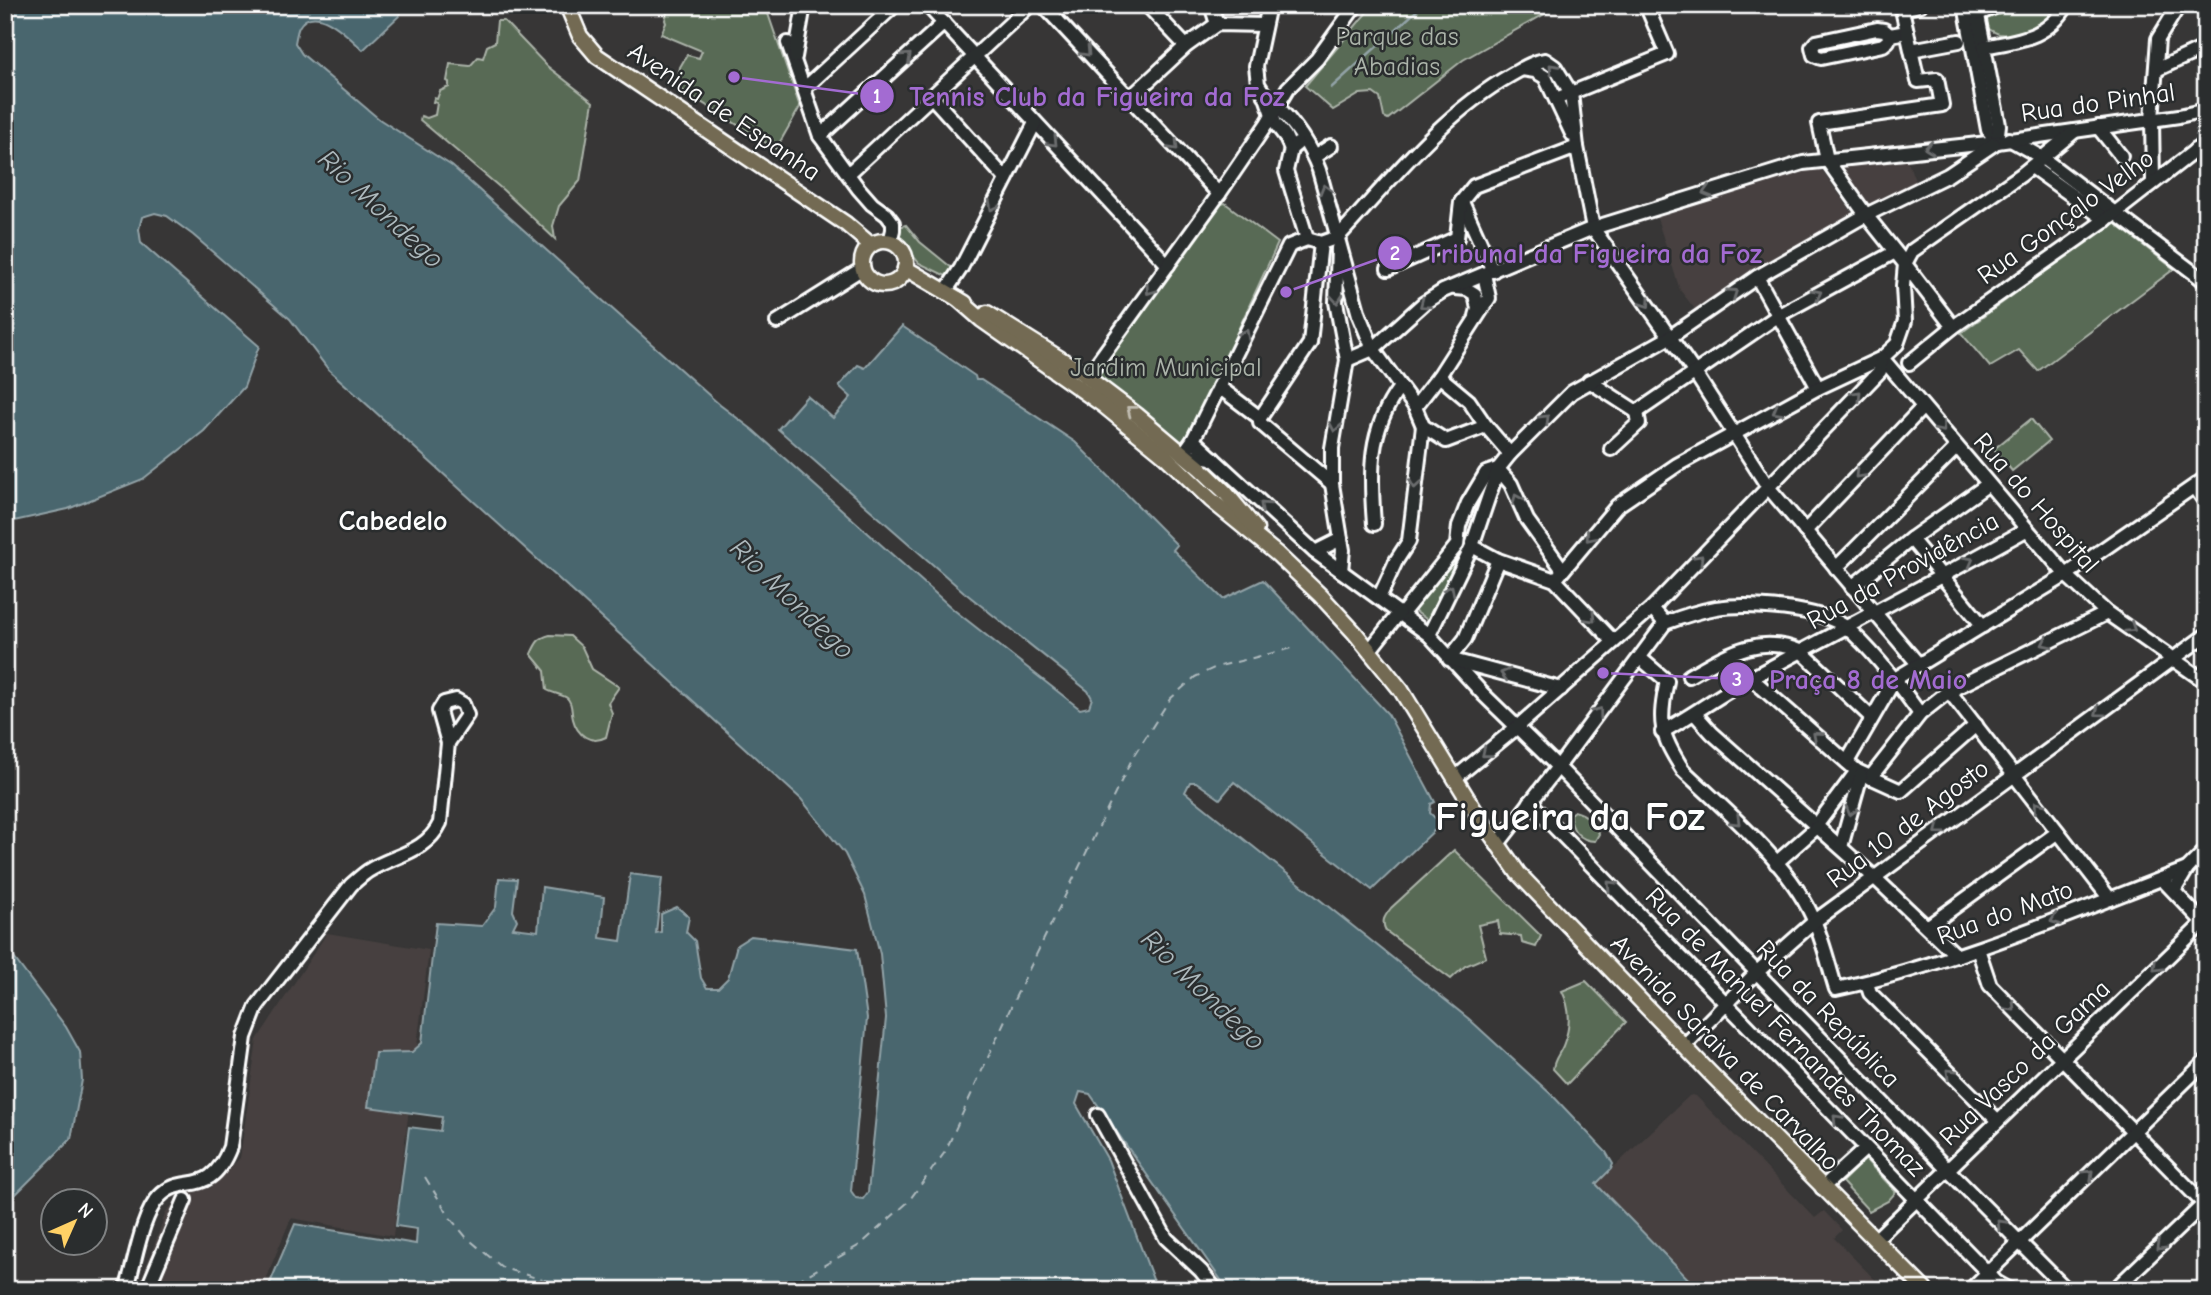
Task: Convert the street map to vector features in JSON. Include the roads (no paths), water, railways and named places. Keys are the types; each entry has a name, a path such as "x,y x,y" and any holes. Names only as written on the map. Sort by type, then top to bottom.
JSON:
{"main road":[{"name":"Avenida de Espanha","path":"566,5 580,36 597,56 846,224 870,245"},
{"path":"890,242 901,249 905,268 898,279 884,284 871,280 863,268 863,256 870,245 890,242"},
{"path":"905,268 1024,334 1086,384 1211,500 1277,554"},
{"path":"1086,384 1137,415 1184,454 1225,492 1277,554"},
{"path":"1163,454 1184,454"},
{"name":"Avenida Saraiva de Carvalho","path":"1277,554 1321,596 1370,650 1401,690 1497,845 1535,891 1822,1188 1925,1290"}],"street":[{"path":"794,61 804,5"},
{"path":"804,88 895,5"},
{"path":"927,5 1168,265"},
{"path":"848,174 1030,5"},
{"path":"1043,5 1219,194"},
{"path":"1147,5 1185,46"},
{"path":"1211,5 1217,24"},
{"path":"1269,5 1256,66 1258,84 1274,109 1291,149 1286,171 1307,239"},
{"path":"1086,384 1266,125 1287,88 1317,59 1356,5"},
{"path":"1556,99 1667,54 1646,5"},
{"path":"1920,5 1901,7 1918,81 1937,79 1942,104 1819,123 1827,160 1953,327"},
{"path":"1965,5 1988,130 2003,141 2041,157 2056,177"},
{"path":"2000,5 1977,10 2003,141"},
{"path":"1984,47 2030,38 2058,20 2067,5"},
{"path":"2153,183 2152,119 2158,39 2179,5"},
{"path":"820,136 944,23"},
{"path":"1130,98 1185,46 1217,24 1264,25"},
{"path":"1890,35 1877,29 1816,43 1812,47 1814,55 1821,58 1883,45 1890,35 1907,32"},
{"path":"1911,50 1959,41"},
{"path":"788,43 820,136 872,204 893,223 890,242"},
{"path":"2156,70 2206,47"},
{"path":"1213,458 1184,454 1289,246 1307,239 1321,243 1338,237 1439,129 1493,85 1535,61 1545,60 1555,67 1571,93 1577,147 1593,228 1695,373 1768,487 1919,665"},
{"path":"1522,69 1535,71 1545,77 1577,147"},
{"path":"931,96 1006,179"},
{"path":"1274,109 1285,114 1314,157 1359,315 1373,349 1415,407 1423,426 1409,541 1396,561 1379,598"},
{"name":"Rua do Pinhal","path":"1347,360 1373,349 1424,303 1488,272 1593,228 1803,163 2003,141 2206,110"},
{"path":"952,296 961,268 1035,123"},
{"path":"2098,127 2121,156"},
{"path":"1559,575 1617,506 1678,466 1735,434 1818,388 1882,358 1898,344 1905,321 1905,264 1912,251 2032,167 2077,130"},
{"path":"1429,635 1472,546 1498,469 1572,391 1670,337 1756,277 2003,141"},
{"path":"1291,149 1298,143 1305,142"},
{"path":"1959,145 1965,156 1963,165"},
{"path":"1314,157 1331,146"},
{"path":"2201,146 2206,164"},
{"name":"Rua Gonçalo Velho","path":"1909,363 1953,327 2110,216 2201,146"},
{"path":"1388,268 1457,237 1461,202 1474,186 1577,147"},
{"path":"2032,167 2056,177 2206,282"},
{"path":"1415,407 1439,376 1489,298 1488,272 1461,202"},
{"path":"1338,237 1336,302 1347,360 1332,447 1332,484 1343,550 1341,572"},
{"path":"1260,420 1310,343 1321,243"},
{"path":"1637,412 1779,315 1895,253"},
{"path":"777,322 863,268"},
{"path":"1756,277 1818,388"},
{"path":"1451,288 1467,289 1475,294 1478,309 1475,320"},
{"path":"1455,778 1652,608 1880,370 1882,358"},
{"name":"Rua do Hospital","path":"1882,358 2066,575 2107,613 2206,682"},
{"path":"1439,376 1469,401 1510,454"},
{"path":"1589,381 1637,412 1639,423 1611,450"},
{"path":"1219,387 1332,484"},
{"path":"1374,524 1371,478 1375,434 1390,400 1400,387"},
{"path":"1805,531 1923,407"},
{"path":"1423,426 1446,440 1486,426"},
{"name":"Rua da República","path":"1193,440 1315,552 1429,635 1449,659 1558,767 2067,1290"},
{"path":"1836,568 1957,447"},
{"path":"1498,469 1511,484 1527,520 1559,575 1613,641"},
{"path":"1370,650 1457,545 1468,503 1486,473 1498,469"},
{"path":"1841,847 1872,718 1895,679 2066,575 2206,478"},
{"path":"1852,587 1911,539 1987,485"},
{"path":"2195,487 2206,503"},
{"name":"Rua da Providência","path":"1662,732 1751,678 2026,530"},
{"path":"1315,552 1341,539"},
{"path":"1911,539 1983,626"},
{"path":"1472,546 1498,560 1559,575"},
{"path":"1498,560 1465,639 1449,659 1561,689"},
{"path":"1497,845 1665,623 1715,608 1741,606 1799,611 1824,617 1845,627 1895,679 1920,714"},
{"path":"1652,608 1665,623"},
{"path":"1776,863 1816,827 1859,771 1949,691 2107,613"},
{"name":"Rua 10 de Agosto","path":"1684,1046 1756,973 1815,921 2206,635"},
{"path":"1689,676 1727,654 1753,645 1788,646 1802,652 1872,718"},
{"path":"1640,658 1667,681 1662,704 1662,732 1683,769 1764,848 1793,884 1815,921"},
{"path":"1751,678 1859,771 1900,791 1976,725"},
{"path":"1949,691 2110,899"},
{"path":"127,1290 149,1211 157,1199 163,1193 202,1182 217,1171 225,1160 230,1147 245,1037 257,1006 351,885 369,871 426,844 435,833 440,823 449,743 439,716 441,706 447,701 456,700 463,704 467,711 464,722 449,743"},
{"path":"1695,714 1712,733 1841,847 1957,956"},
{"path":"444,724 459,726"},
{"name":"Rua de Manuel Fernandes Thomaz","path":"1530,802 1995,1282 2010,1290"},
{"path":"1927,927 2058,832"},
{"path":"2174,891 2187,869 2206,850"},
{"name":"Rua do Mato","path":"1815,921 1836,989 1867,983 1978,949 2187,869"},
{"path":"2162,879 2205,921"},
{"name":"Rua Vasco da Gama","path":"1876,1239 2205,921"},
{"path":"1978,949 1990,985 2205,1204 2114,1290"},
{"path":"1867,983 1870,993 1998,1121"},
{"path":"1970,1290 1995,1282 2019,1242 2206,1061"},
{"path":"1098,1115 1167,1238 1201,1271 1216,1290"},
{"path":"1822,1188 1866,1148"},
{"path":"147,1290 185,1200"}],"water":[{"name":"Rio Mondego","path":"5,5 405,5 399,16 363,50 332,24 314,18 306,20 299,27 295,43 302,54 379,119 452,166 954,610 1080,709 1089,707 1092,698 1088,691 964,592 778,429 807,396 833,418 851,397 839,386 858,365 865,368 902,326 975,376 976,380 981,380 1075,442 1177,545 1173,550 1223,599 1263,580 1388,714 1435,802 1431,804 1430,813 1441,824 1372,890 1234,782 1220,799 1196,782 1190,782 1185,792 1469,1019 1554,1097 1606,1152 1613,1164 1596,1184 1699,1290 1228,1290 1090,1094 1080,1092 1076,1104 1108,1160 1157,1290 267,1290 295,1224 416,1244 417,1229 396,1226 409,1127 440,1131 442,1117 368,1107 375,1053 412,1052 422,1043 436,923 482,926 496,907 499,878 517,879 513,911 517,920 513,928 538,931 542,887 604,897 600,938 621,941 630,874 662,878 656,933 661,932 661,914 677,907 689,917 686,932 695,941 701,978 707,988 718,988 728,978 737,945 751,936 857,949 867,1018 851,1191 856,1198 863,1199 868,1192 886,1018 880,954 865,895 845,854 801,799 328,369 290,319 193,235 167,216 155,213 142,217 139,229 141,243 259,346 244,387 204,431 143,479 68,509 5,523"},
{"path":"5,946 66,1027 80,1052 82,1080 71,1139 5,1205"}],"waterway":[{"path":"1331,88 1423,5"}],"place":[{"name":"Tennis Club da Figueira da Foz","path":"734,77"},
{"name":"Tribunal da Figueira da Foz","path":"1286,292"},
{"name":"Praça 8 de Maio","path":"1603,673"}],"district":[{"name":"Cabedelo","path":"393,521"},
{"name":"Figueira da Foz","path":"1570,817"}],"park label":[{"name":"Parque das Abadias","path":"1397,52"},
{"name":"Jardim Municipal","path":"1166,368"}]}
